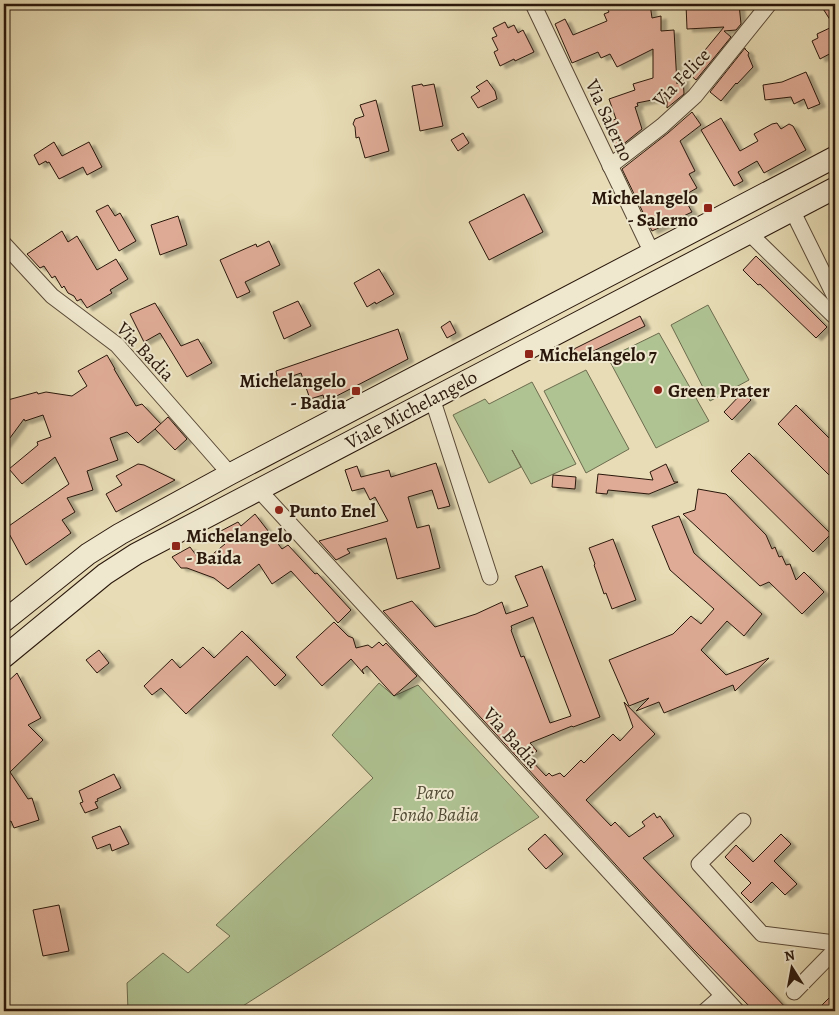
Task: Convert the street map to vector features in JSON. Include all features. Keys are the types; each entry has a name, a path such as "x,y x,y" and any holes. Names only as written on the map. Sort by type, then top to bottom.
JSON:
{"street":[{"name":"Via Salerno","path":"533,4 652,253"},
{"name":"Via Felice","path":"610,166 662,126 695,96 769,4"},
{"name":"Viale Michelangelo","path":"4,621 88,554 120,534 541,310 835,157"},
{"name":"Viale Michelangelo","path":"4,657 105,574 136,554 835,188"},
{"path":"792,210 835,298"},
{"path":"749,233 835,317"},
{"name":"Via Badia","path":"4,244 52,296 117,345 230,474"},
{"path":"541,310 554,334"},
{"path":"432,398 490,578"},
{"name":"Via Badia","path":"258,489 737,1011"},
{"path":"743,820 699,864 762,934 835,943"},
{"path":"794,992 835,950"},
{"path":"705,1011 722,996"}],"green space":[{"name":"Green Prater","path":"708,305 749,380 710,401 671,325"},
{"name":"Green Prater","path":"659,333 709,421 656,448 608,358"},
{"path":"586,370 629,449 586,473 544,391"},
{"path":"532,382 576,464 531,484 512,450 521,467 489,483 453,415 485,399 489,404"},
{"name":"Parco Fondo Badia","path":"379,683 394,696 418,685 539,817 235,1011 128,1011 127,983 163,953 188,973 230,936 216,925 373,778 332,735"}],"building":[{"path":"605,4 638,4 640,9 650,4 652,18 661,16 661,31 674,30 677,84 683,77 684,94 667,108 667,97 637,103 638,106 635,107 642,129 616,150 609,128 611,127 610,121 616,119 609,99 635,90 633,84 653,78 653,49 617,67 610,54 601,58 598,52 572,63 555,24 565,19 573,35 607,21 604,14 609,12"},
{"path":"686,4 739,4 741,24 736,30 724,31 731,37 696,80 687,72 724,27 687,29"},
{"path":"820,4 835,4 835,51 820,59 812,41 818,38 817,34 834,26"},
{"path":"505,22 508,28 514,25 518,33 523,30 534,52 500,66 494,52 498,50 492,38 497,36 493,28"},
{"path":"745,48 749,53 748,55 753,67 721,101 710,92"},
{"path":"806,72 820,104 808,109 804,99 794,104 791,97 765,100 763,85 782,82"},
{"path":"487,80 495,91 497,99 478,108 471,97 480,91 476,87"},
{"path":"422,84 423,86 434,84 443,126 420,131 412,86"},
{"path":"376,100 389,151 365,158 359,137 356,138 353,124 355,119 364,116 360,105"},
{"path":"692,112 701,125 680,141 695,171 689,174 697,188 683,196 692,212 652,231 622,169"},
{"path":"721,118 740,151 758,141 754,134 777,123 781,129 789,124 793,126 806,150 764,173 757,161 738,172 743,181 734,186 701,130"},
{"path":"463,133 469,143 458,151 451,140"},
{"path":"54,142 62,156 89,142 102,167 87,175 83,167 59,179 49,162 47,163 46,161 39,165 34,155"},
{"path":"524,194 543,232 489,260 469,222"},
{"path":"108,205 115,216 120,213 136,241 119,251 96,211"},
{"path":"178,216 187,245 160,255 151,225"},
{"path":"62,231 68,242 77,236 97,270 116,259 128,279 110,290 112,293 87,308 81,299 77,301 74,296 68,293 64,286 62,288 55,276 52,278 44,266 40,268 27,254"},
{"path":"269,241 280,265 245,282 250,292 237,298 220,260 256,244 257,247"},
{"path":"756,256 827,327 816,338 743,270"},
{"path":"379,269 394,294 367,307 354,283"},
{"path":"298,301 311,326 284,339 273,312"},
{"path":"155,303 181,346 198,339 212,363 187,377 160,333 144,342 130,314"},
{"path":"640,316 645,326 579,358 574,349"},
{"path":"450,321 456,333 447,338 441,327"},
{"path":"398,329 408,359 325,402 323,395 310,399 301,373 278,381 276,371"},
{"path":"107,355 136,406 142,404 161,424 138,443 127,432 110,438 118,460 87,471 93,490 67,498 75,512 62,520 71,533 26,565 6,528 69,484 55,457 22,484 9,469 38,445 37,442 51,437 43,415 25,421 24,419 4,446 4,401 37,392 38,394 46,392 72,396 87,386 78,371"},
{"path":"743,392 751,400 732,420 724,412"},
{"path":"796,405 835,444 835,481 778,424"},
{"path":"168,417 187,439 175,450 155,429"},
{"path":"749,453 831,534 813,552 731,471"},
{"path":"436,463 450,506 438,509 432,490 408,497 417,528 429,525 440,568 397,579 386,538 347,549 350,553 336,560 319,541 388,521 375,497 370,500 364,488 352,491 345,470 357,466 361,477 389,470 391,477"},
{"path":"138,464 175,480 116,512 106,494 122,485 116,476"},
{"path":"666,464 674,482 678,482 649,494 608,490 607,494 596,493 598,474 653,480 650,472"},
{"path":"553,475 576,477 575,489 552,487"},
{"path":"698,489 726,494 766,535 772,549 775,547 779,557 782,556 786,565 790,564 796,580 804,572 824,592 802,614 769,582 760,586 683,514 695,510"},
{"path":"255,514 282,549 288,545 351,610 338,623 291,571 272,584 259,564 228,589 214,578 187,568 181,568 172,557 190,547 202,563 225,544 217,533 238,522 241,526"},
{"path":"679,516 694,553 762,614 744,636 727,621 701,650 726,675 769,658 735,691 733,685 664,713 659,702 636,711 649,698 629,706 609,660 673,634 691,616 701,624 714,609 670,570 652,526"},
{"path":"613,539 636,600 612,609 606,593 604,594 589,548"},
{"path":"542,566 600,717 530,743 537,751 529,758 546,776 549,773 552,776 560,773 564,777 581,760 584,763 613,734 620,741 633,727 624,702 655,734 586,800 611,826 615,822 629,837 645,826 642,822 654,813 657,818 660,816 674,836 643,858 789,1011 754,1011 693,949 383,611 412,601 435,627 476,614 502,602 506,614 528,606 515,576","holes":["533,617 571,716 550,723 524,656 521,657 511,626"]},
{"path":"334,622 348,636 353,638 356,648 368,645 372,648 379,642 383,646 386,643 417,676 394,696 367,666 362,670 364,674 351,659 322,686 296,657"},
{"path":"242,631 286,675 275,686 247,656 186,714 161,688 152,695 144,686 172,659 180,668 203,647 214,658"},
{"path":"99,650 109,663 97,673 86,660"},
{"path":"17,673 41,718 28,725 43,740 10,772 28,799 32,798 39,820 14,828 11,821 4,824 4,685"},
{"path":"114,774 121,788 97,799 98,801 95,802 98,808 85,813 80,803 83,802 79,791"},
{"path":"120,826 129,844 112,851 110,844 97,849 92,837"},
{"path":"545,834 563,854 546,869 528,849"},
{"path":"781,834 791,844 774,861 797,884 785,895 772,882 751,903 741,893 751,883 725,857 736,845 753,862"},
{"path":"59,905 69,951 43,956 33,910"},
{"path":"835,992 835,1011 816,1011"}],"place":[{"name":"Michelangelo - Salerno","path":"708,208"},
{"name":"Michelangelo 7","path":"529,354"},
{"name":"Green Prater","path":"658,390"},
{"name":"Michelangelo - Badia","path":"356,391"},
{"name":"Punto Enel","path":"279,510"},
{"name":"Michelangelo - Baida","path":"176,546"}]}
